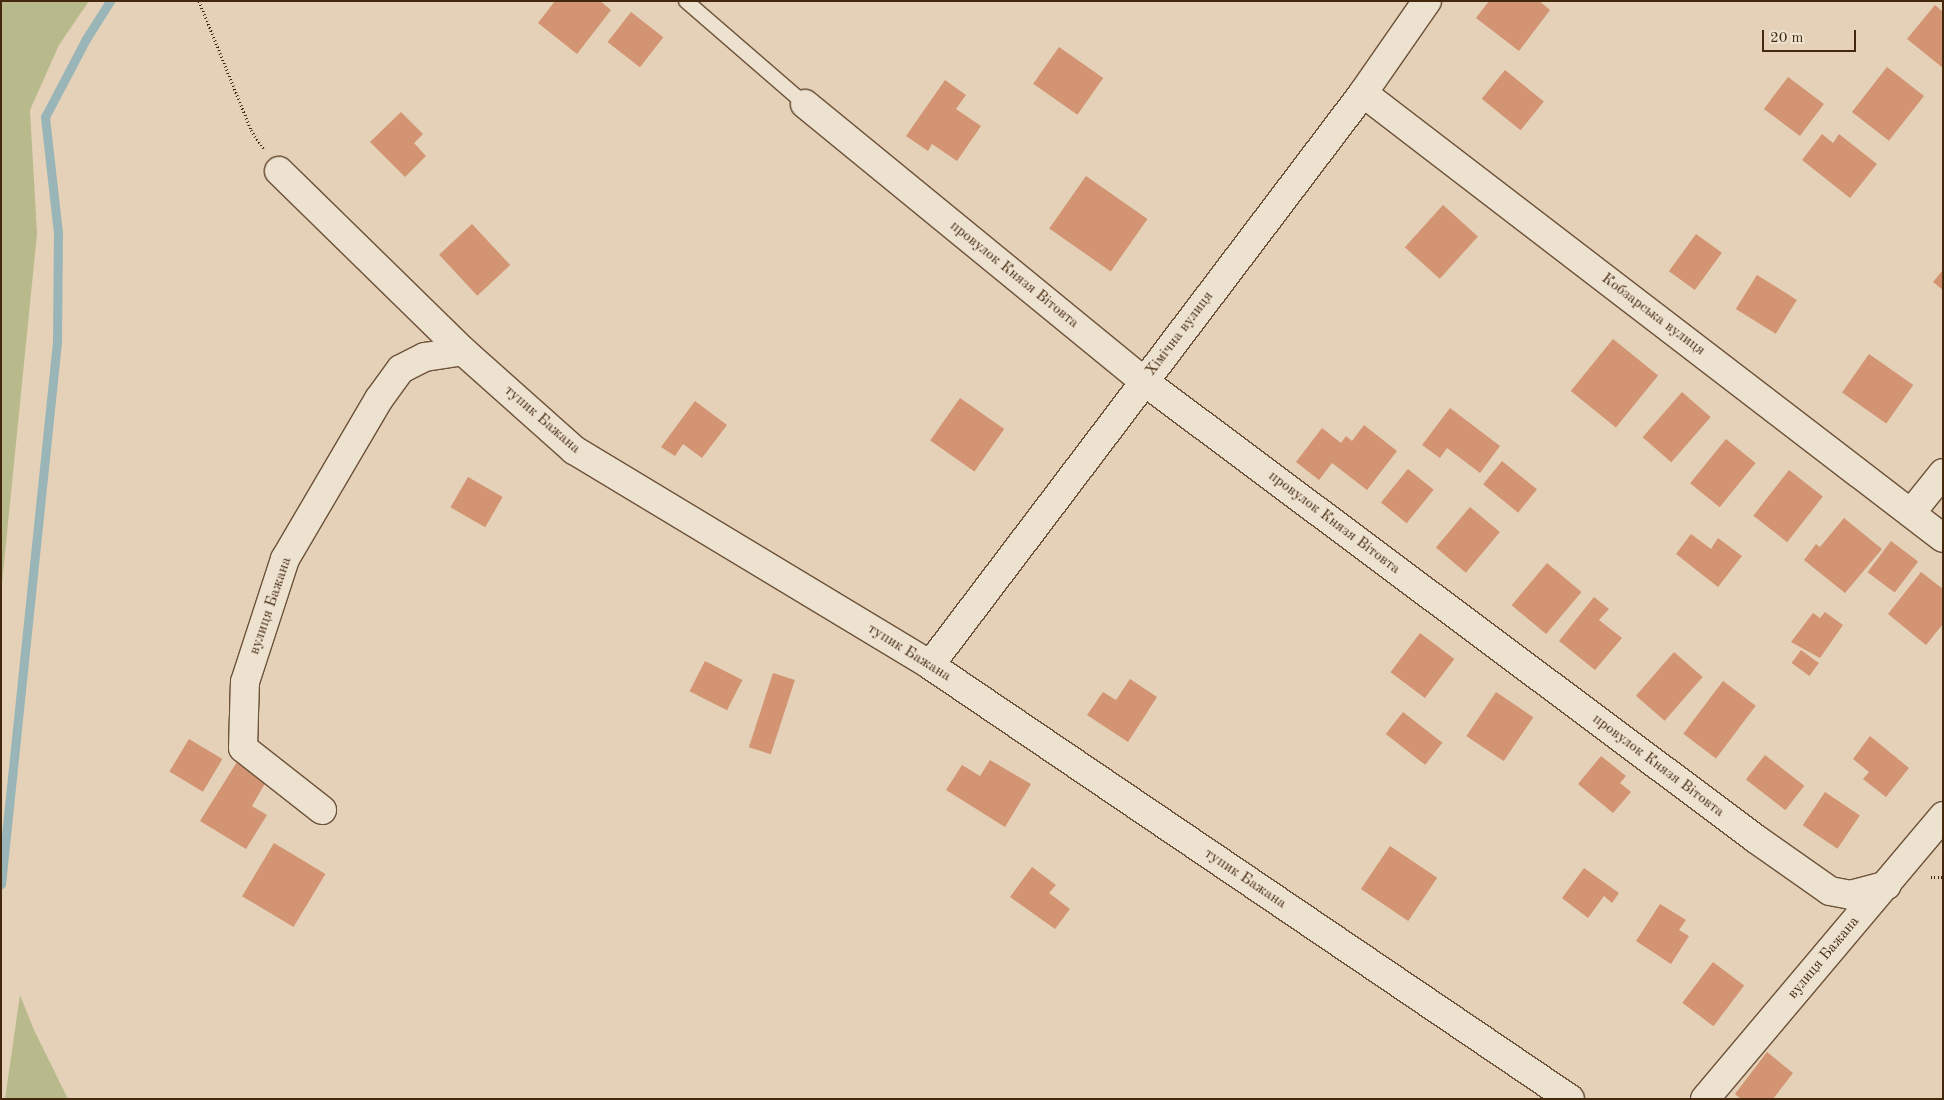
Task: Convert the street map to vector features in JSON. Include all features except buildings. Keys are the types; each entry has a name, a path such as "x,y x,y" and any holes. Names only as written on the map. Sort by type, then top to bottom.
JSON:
{"street":[{"name":"Хімічна вулиця","path":"930,665 1363,93 1427,1"},
{"name":"Кобзарська вулиця","path":"1363,93 1943,538"},
{"name":"провулок Князя Вітовта","path":"805,104 1145,382 1748,834 1830,891 1850,895 1886,884"},
{"name":"тупик Бажана","path":"280,171 463,351 574,450 930,665 1570,1099"},
{"name":"вулиця Бажана","path":"322,810 243,748 245,682 285,559 379,399 401,369 425,357 463,351"},
{"path":"1911,513 1943,472"},
{"name":"вулиця Бажана","path":"1704,1099 1943,816"}],"lane":[{"path":"686,1 805,104"}],"path":[{"path":"199,1 251,130 280,171"}],"green space":[{"path":"1,1 89,1 59,45 30,110 37,234 1,593"},
{"path":"20,995 34,1030 68,1099 5,1099"}],"waterway":[{"path":"1,884 57,342 58,233 45,117 86,39 110,1"}]}
